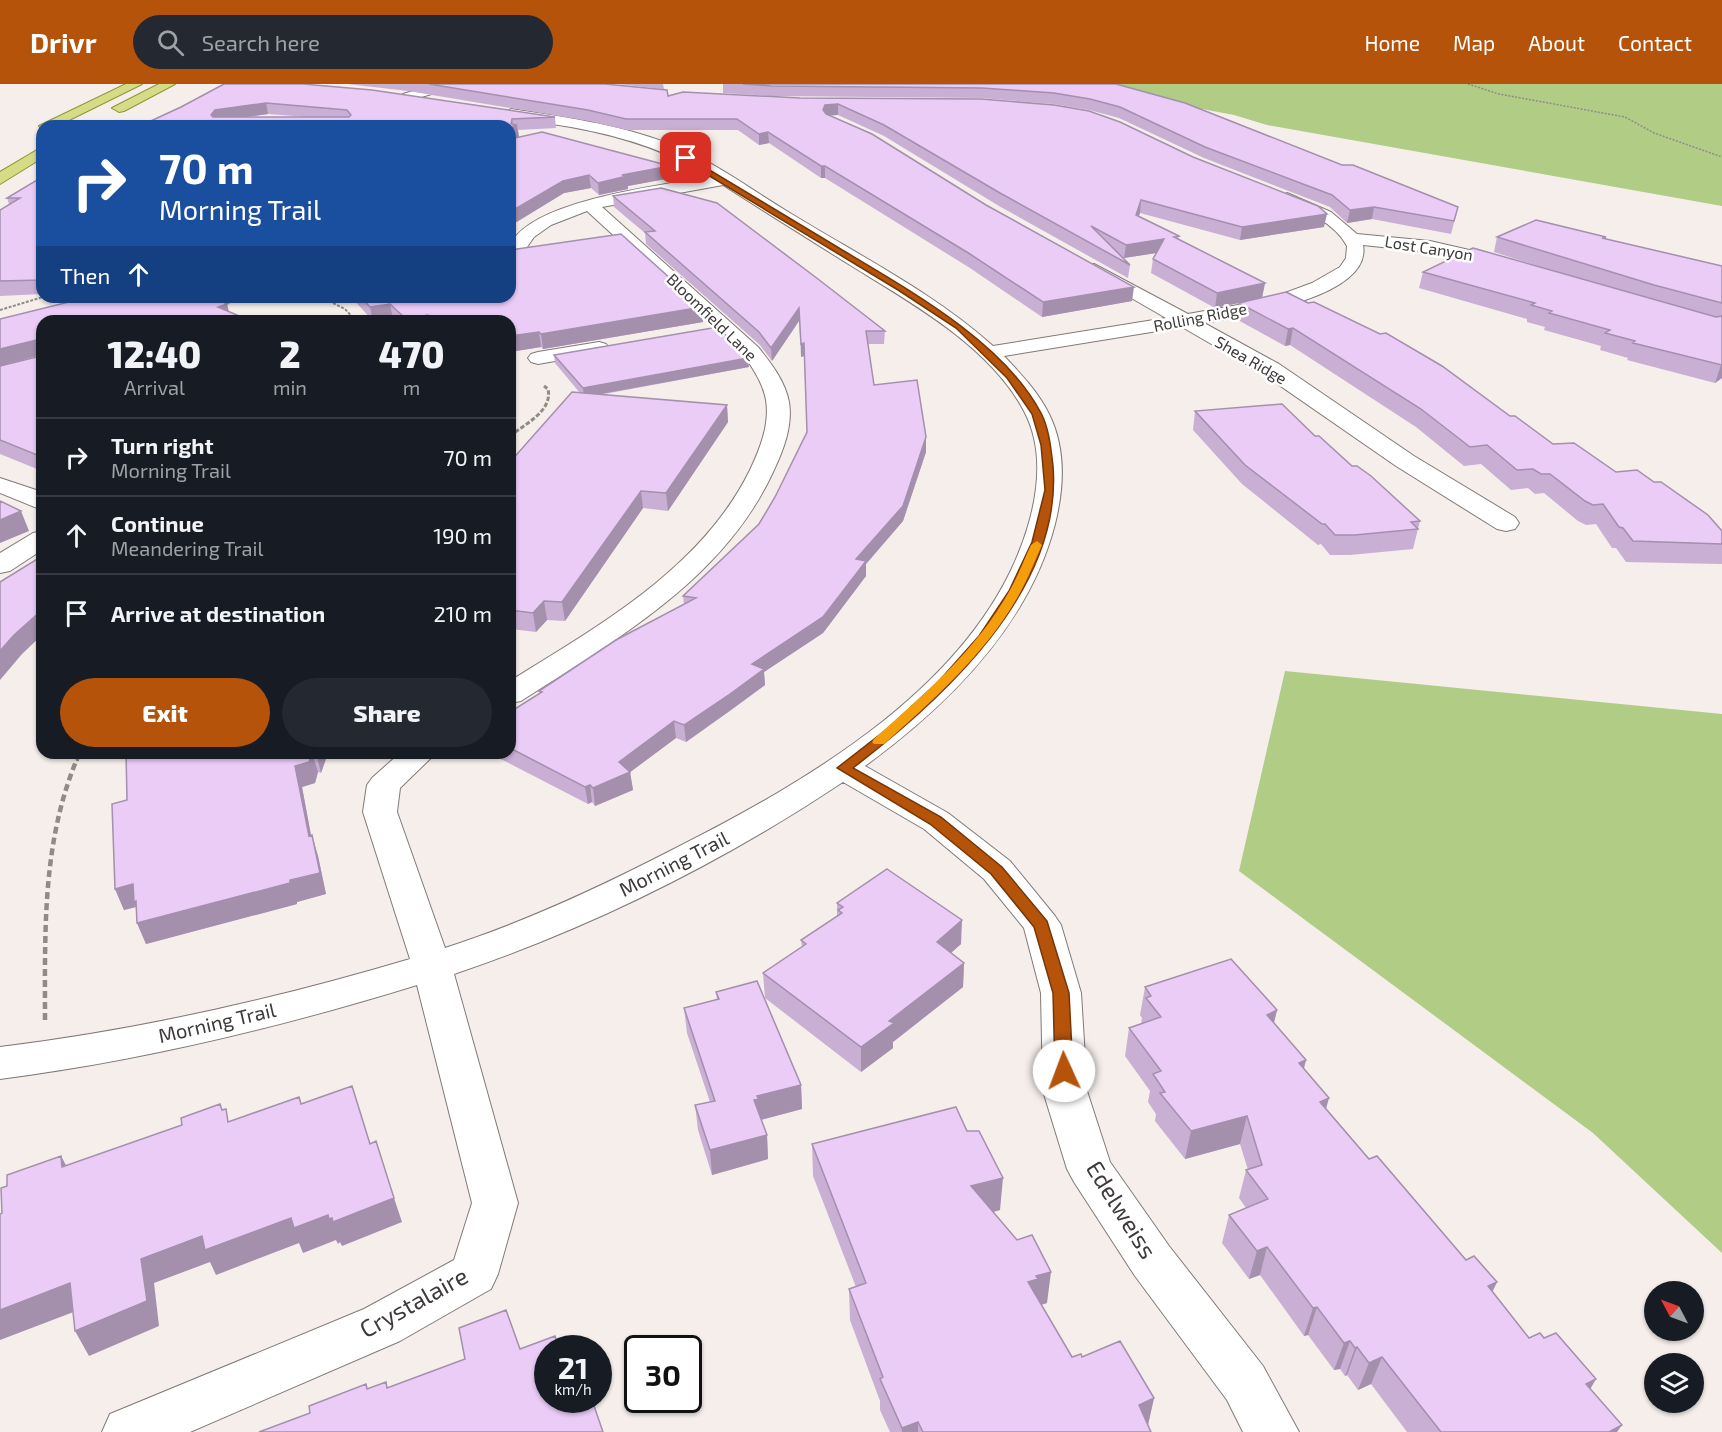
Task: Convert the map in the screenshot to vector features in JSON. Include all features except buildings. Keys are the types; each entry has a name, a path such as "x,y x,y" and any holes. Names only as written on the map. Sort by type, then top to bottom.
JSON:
{"main road":[{"path":"59,120 136,84"},
{"path":"103,117 168,84"},
{"path":"0,179 36,155"}],"street":[{"path":"441,102 403,97 450,84"},
{"name":"Morning Trail","path":"0,1063 45,1058 159,1038 345,993 531,932 615,895 758,822 844,768 892,732 943,684 983,639 1015,591 1038,542 1050,490 1046,445 1037,414 1010,376 987,353 958,327 920,300 725,180 666,147 589,127 495,110"},
{"path":"558,135 589,127"},
{"path":"516,246 530,231 570,212 652,191 725,180"},
{"path":"1271,192 1323,213 1339,224 1353,239"},
{"name":"Bloomfield Lane","path":"516,690 645,606 699,560 725,529 759,481 776,436 778,401 771,380 751,351 714,328 591,206"},
{"name":"Rolling Ridge","path":"987,353 1185,321 1287,300 1318,287 1347,270 1355,254 1353,239"},
{"name":"Lost Canyon","path":"1353,239 1442,248 1528,269"},
{"name":"Shea Ridge","path":"1073,258 1271,369 1405,461 1506,523"},
{"path":"538,358 620,344"},
{"path":"0,485 36,499"},
{"path":"0,565 36,543"},
{"path":"413,759 384,785 380,813 432,966"},
{"name":"Edelweiss","path":"844,768 936,820 997,870 1042,925 1061,993 1065,1091 1090,1169 1152,1262 1245,1383 1272,1432"},
{"name":"Crystalaire","path":"129,1432 382,1325 474,1274 495,1203 432,966"}],"path":[{"path":"1468,84 1499,94 1625,117 1654,133 1722,157"},
{"path":"0,310 36,299"},
{"path":"333,303 345,309 350,315"},
{"path":"516,431 545,408 550,398 548,389 542,385"},
{"path":"45,1058 45,891 55,825 78,759"}],"green space":[{"path":"1107,84 1722,84 1722,206 1267,125 1234,115 1149,99"},
{"path":"1285,671 1722,714 1722,1253 1593,1133 1239,871"}],"slow traffic":[{"path":"879,742 943,684 983,639 1015,591 1037,545"}],"route":[{"path":"686,158 920,300 958,327 1010,376 1037,414 1046,445 1050,490 1038,542 1015,591 983,639 943,684 892,732 844,768 936,820 997,870 1042,925 1061,993 1064,1071"}]}
